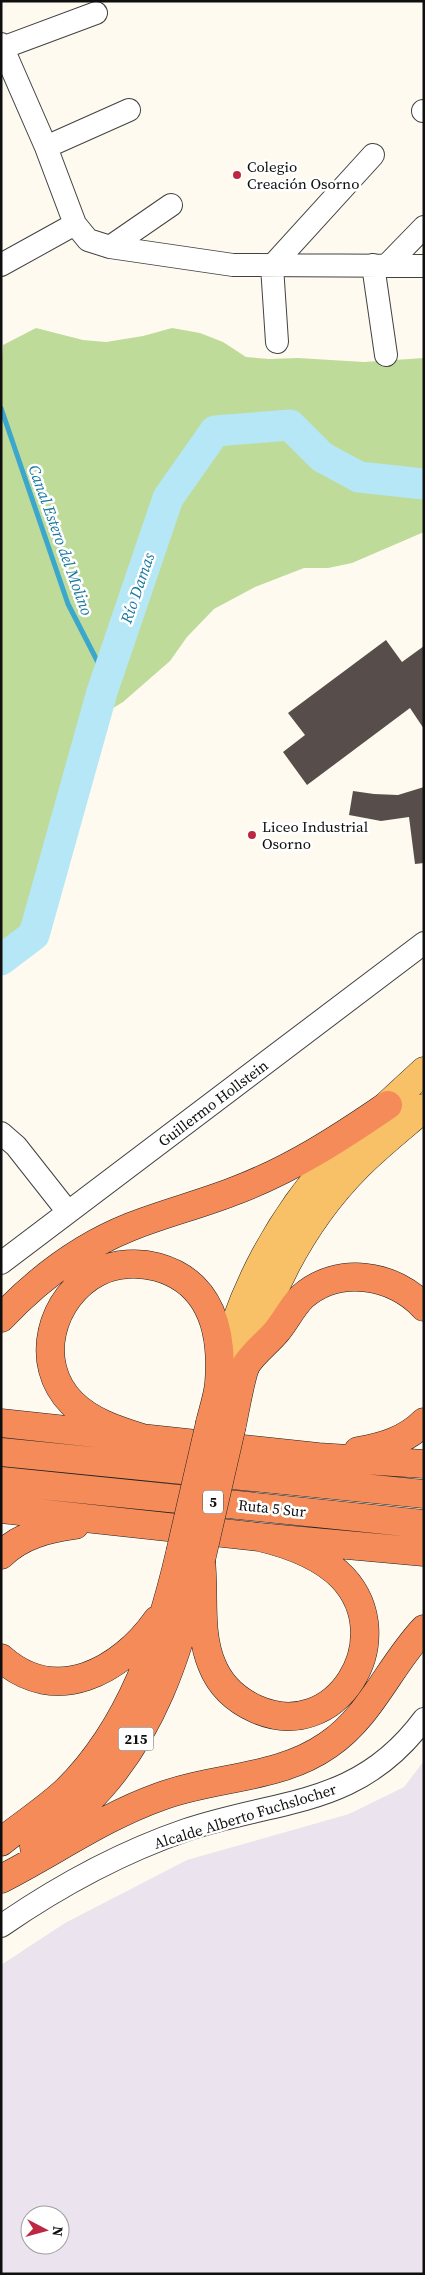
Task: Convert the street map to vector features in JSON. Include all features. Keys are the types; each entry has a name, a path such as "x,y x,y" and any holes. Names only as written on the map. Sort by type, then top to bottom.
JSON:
{"highway":[{"path":"1,1318 50,1273 104,1239 128,1227 209,1201 266,1178 341,1137 388,1105"},
{"path":"142,1438 115,1429 84,1413 63,1393 57,1382 50,1354 53,1325 66,1299 86,1279 112,1267 138,1264 165,1269 188,1283 206,1303 216,1328 221,1424"},
{"path":"259,1537 296,1548 328,1566 349,1586 361,1608 365,1633 362,1658 358,1669 344,1690 335,1699 311,1713 288,1716 262,1712 236,1697 218,1678 208,1653 204,1639 204,1592 191,1556 221,1424 246,1365 278,1330 303,1297 327,1283 354,1277 382,1280 407,1292 424,1307"},
{"path":"318,1457 386,1445 412,1433 424,1422"},
{"path":"1,1423 318,1457 424,1464"},
{"name":"Ruta 5 Sur","path":"1,1452 424,1494"},
{"name":"Ruta 5 Sur","path":"1,1481 424,1524"},
{"path":"1,1509 259,1537 424,1552"},
{"path":"1,1555 30,1535 63,1527 106,1521"},
{"name":"215","path":"1,1842 45,1810 67,1790 102,1749 127,1708 143,1672 170,1599 191,1556"},
{"name":"215","path":"1,1873 81,1808 102,1785 134,1743 155,1705 168,1675 190,1606 191,1556"},
{"path":"1,1658 20,1671 43,1680 67,1681 90,1676 110,1665 140,1640 170,1599"},
{"path":"1,1879 138,1804 183,1789 274,1770 293,1764 319,1751 343,1734 356,1721 424,1629"}],"main road":[{"path":"219,1384 230,1336 239,1312 272,1243 328,1165 424,1071"},
{"path":"246,1365 262,1318 281,1273 316,1217 357,1167 424,1108"}],"street":[{"path":"96,13 2,46 46,147 75,224 88,240 110,247 233,265 381,264 424,266"},
{"path":"46,147 129,110"},
{"path":"276,342 272,266 373,154"},
{"path":"110,247 171,205"},
{"path":"1,265 75,224"},
{"path":"381,264 424,227"},
{"path":"381,264 386,355"},
{"name":"Guillermo Hollstein","path":"1,1263 424,943"},
{"path":"1,1133 16,1146 68,1212"},
{"name":"Alcalde Alberto Fuchslocher","path":"1,1926 85,1874 148,1844 226,1818 312,1798 350,1784 384,1762 413,1733 424,1718"}],"shaded area":[{"path":"424,1761 424,2274 1,2274 1,1965 65,1923 187,1860 349,1814 404,1787"}],"green space":[{"path":"36,328 83,340 106,342 143,336 172,328 200,333 223,342 246,357 269,359 298,358 364,362 424,358 424,532 352,563 328,568 304,568 255,587 214,609 187,637 170,661 123,702 100,716 87,732 68,792 64,832 57,860 41,892 13,938 1,953 1,376 3,345"}],"building":[{"path":"386,640 402,662 424,646 424,729 410,708 307,785 283,752 305,735 288,713"},
{"path":"424,787 424,863 415,864 409,817 381,821 349,815 353,791 398,795"}],"waterway":[{"name":"Canal Estero del Molino","path":"1,408 68,604 106,678"},
{"name":"Río Damas","path":"1,960 34,935 102,692 168,498 215,431 290,425 322,457 359,477 424,484"}],"place":[{"name":"Colegio Creación Osorno","path":"237,175"},
{"name":"Liceo Industrial Osorno","path":"252,835"}]}
